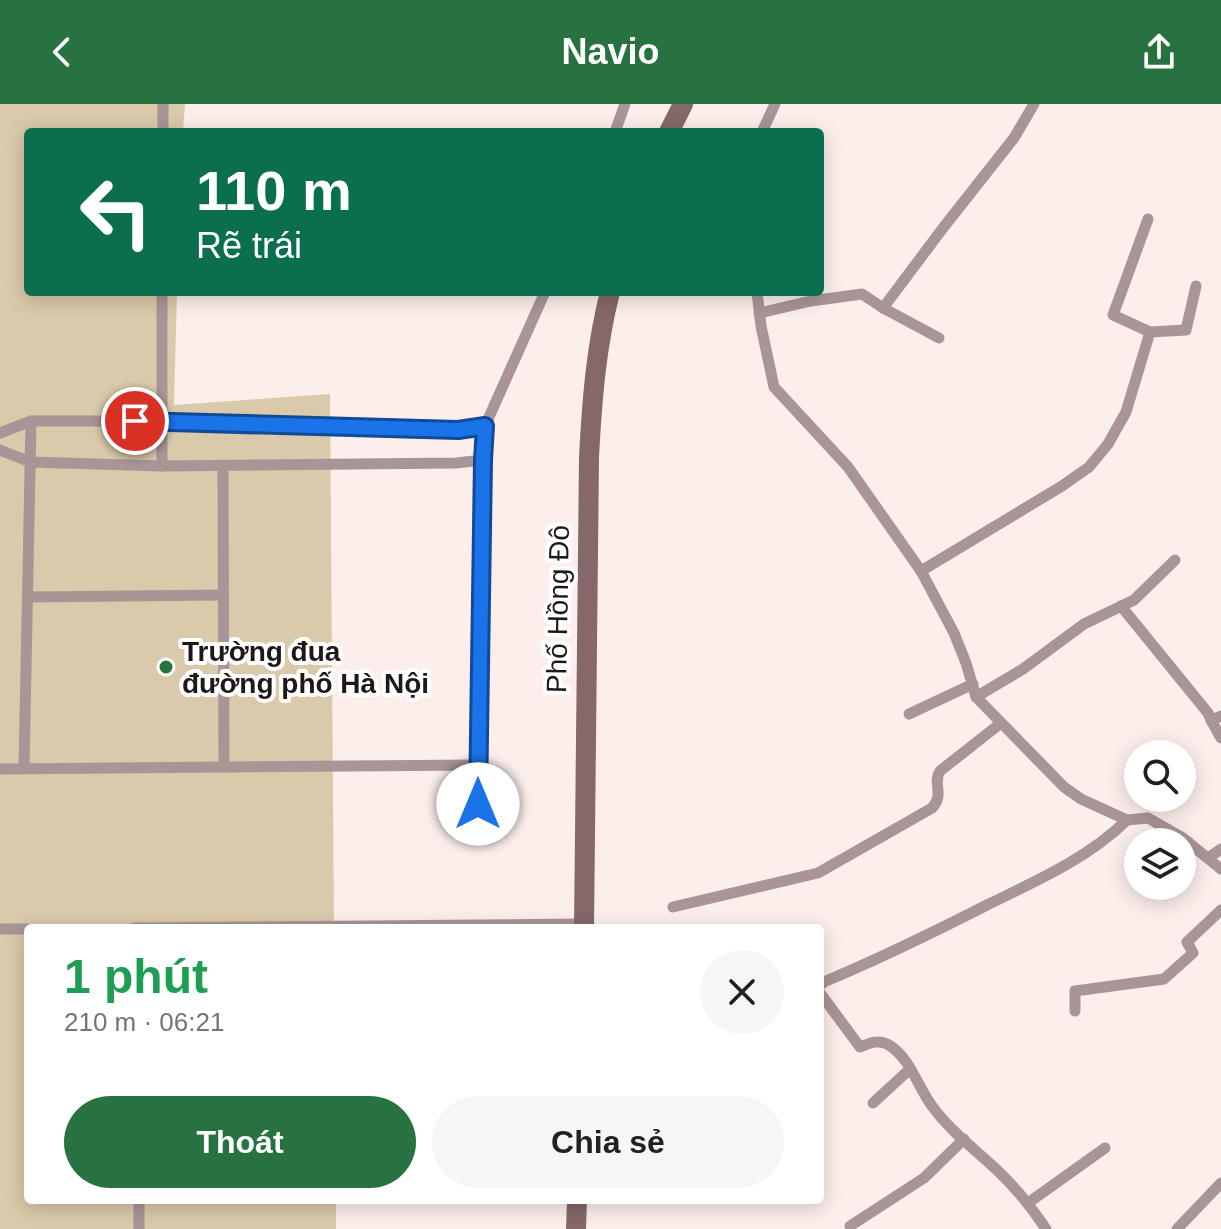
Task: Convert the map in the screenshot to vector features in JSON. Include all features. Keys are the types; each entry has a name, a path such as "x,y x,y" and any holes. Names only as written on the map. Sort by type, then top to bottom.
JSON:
{"street":[{"path":"671,128 683,104"},
{"name":"Phố Hồng Đô","path":"584,924 589,457 593,383 609,296"},
{"path":"576,1229 577,1204"}],"lane":[{"path":"163,104 163,128"},
{"path":"616,128 625,104"},
{"path":"764,128 775,104"},
{"path":"883,308 1014,138 1034,104"},
{"path":"1148,219 1113,315 1150,332 1186,330 1196,286"},
{"path":"759,313 862,294 939,338"},
{"path":"162,296 162,466"},
{"path":"478,804 485,426 543,296"},
{"path":"757,296 774,387 848,467 921,571 954,633 976,697 1064,787 1081,799 1127,820 1148,818 1183,838 1221,869"},
{"path":"921,571 1089,467 1108,444 1126,412 1150,332"},
{"path":"24,768 31,421"},
{"path":"0,433 31,421 162,421 458,430 485,426"},
{"path":"0,450 30,462 162,466 456,463 483,460"},
{"path":"223,465 224,767"},
{"path":"976,697 1023,669 1084,624 1134,600 1175,560"},
{"path":"28,597 223,595"},
{"path":"1121,606 1208,713 1216,718 1221,738"},
{"path":"909,714 973,684"},
{"path":"673,907 818,873 932,808 939,796 937,776 940,771 1001,723"},
{"path":"0,769 478,765"},
{"path":"824,982 1066,866 1107,839 1127,820"},
{"path":"1208,858 1221,849"},
{"path":"1075,1011 1075,991 1164,979 1193,953 1187,942 1221,910"},
{"path":"0,929 24,929"},
{"path":"824,998 860,1047 874,1042 887,1043 896,1050 932,1106 1028,1203 1046,1229"},
{"path":"873,1103 910,1069"},
{"path":"850,1226 924,1178 964,1139"},
{"path":"1028,1203 1105,1148"},
{"path":"1177,1229 1221,1183"},
{"path":"139,1204 139,1229"}],"shaded area":[{"name":"Trường đua đường phố Hà Nội","path":"0,104 185,104 183,128 24,128 24,296 177,296 174,405 330,394 334,924 24,924 24,1204 336,1204 336,1229 0,1229"}],"place":[{"name":"Trường đua đường phố Hà Nội","path":"166,667"}],"route":[{"path":"135,421 458,430 485,426 478,804"}]}
